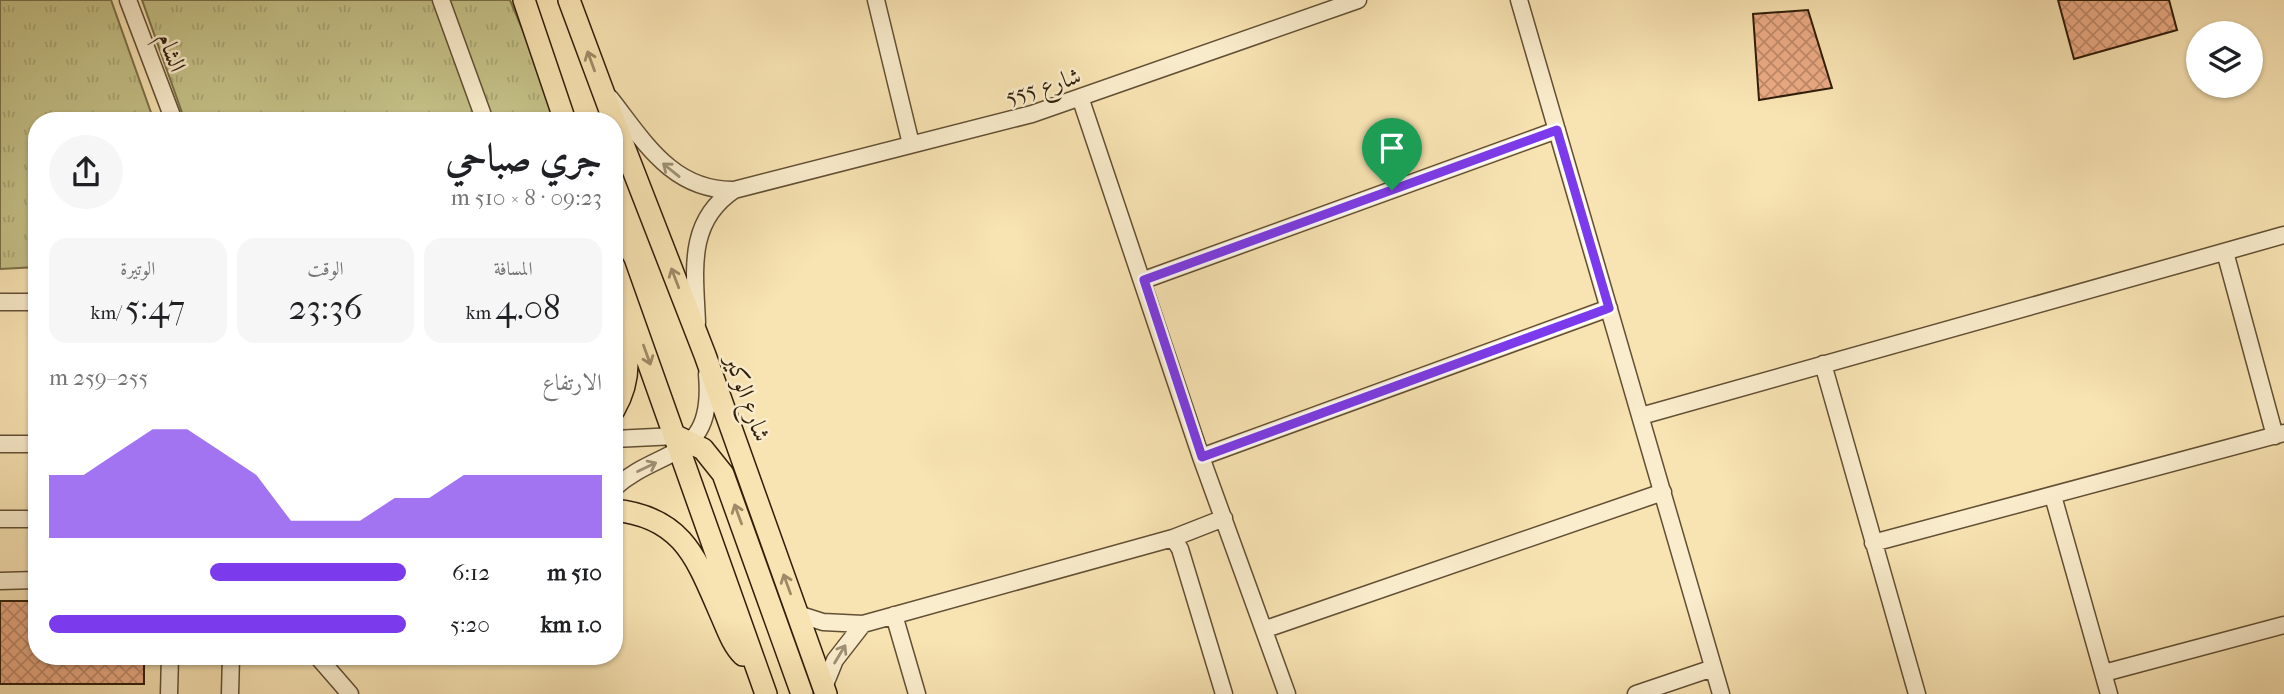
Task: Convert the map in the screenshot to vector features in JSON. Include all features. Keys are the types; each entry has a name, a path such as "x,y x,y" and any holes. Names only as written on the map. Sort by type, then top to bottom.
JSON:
{"main road":[{"path":"524,0 562,112"},
{"name":"شارع الوكير","path":"569,0 611,112"},
{"name":"شارع الوكير","path":"623,144 701,345 825,691"},
{"path":"623,291 683,443 766,694"},
{"path":"623,338 628,355 628,377 623,389"},
{"path":"683,443 715,460 723,474 802,694"},
{"path":"623,512 648,516 679,537 695,556 737,649 755,662"}],"street":[{"name":"الشام","path":"128,0 171,112"},
{"path":"441,0 482,112"},
{"path":"876,0 911,144"},
{"name":"شارع 555","path":"623,115 657,158 675,174 696,185 734,190 1081,100 1327,5 1358,0"},
{"path":"1519,0 1721,694"},
{"name":"شارع 555","path":"601,87 621,112"},
{"path":"1081,100 1202,457 1266,629 1287,694"},
{"path":"1144,280 1557,130"},
{"name":"شارع 555","path":"683,443 705,414 708,377 701,345 696,240 713,207 734,190"},
{"path":"1641,416 2284,235"},
{"path":"1873,543 2280,435 2225,252"},
{"path":"0,302 28,302"},
{"path":"1202,457 1609,308"},
{"path":"1823,364 1917,694"},
{"path":"623,440 683,443"},
{"path":"623,482 683,443"},
{"path":"0,444 28,444"},
{"path":"1266,629 1663,492"},
{"path":"2053,496 2109,694"},
{"path":"798,614 823,622 863,624 1173,538 1224,518"},
{"path":"0,519 28,519"},
{"path":"1173,538 1180,548 1224,694"},
{"path":"0,581 28,580"},
{"path":"894,615 917,694"},
{"path":"825,691 835,660 863,624"},
{"path":"2104,673 2284,625"},
{"path":"169,694 170,665"},
{"path":"230,694 231,665"},
{"path":"325,665 350,694"},
{"path":"1636,694 1713,668"}],"green space":[{"path":"0,0 111,0 151,112 28,112 28,267 0,269"},
{"path":"142,0 510,0 557,112 182,112"}],"building":[{"path":"2058,0 2169,0 2177,30 2074,59"},
{"path":"1808,10 1832,88 1759,100 1753,14"},
{"path":"0,601 28,601 28,665 144,665 144,684 0,684"}],"route":[{"path":"1557,130 1609,308 1202,457 1144,280 1392,190 1557,130"}]}
